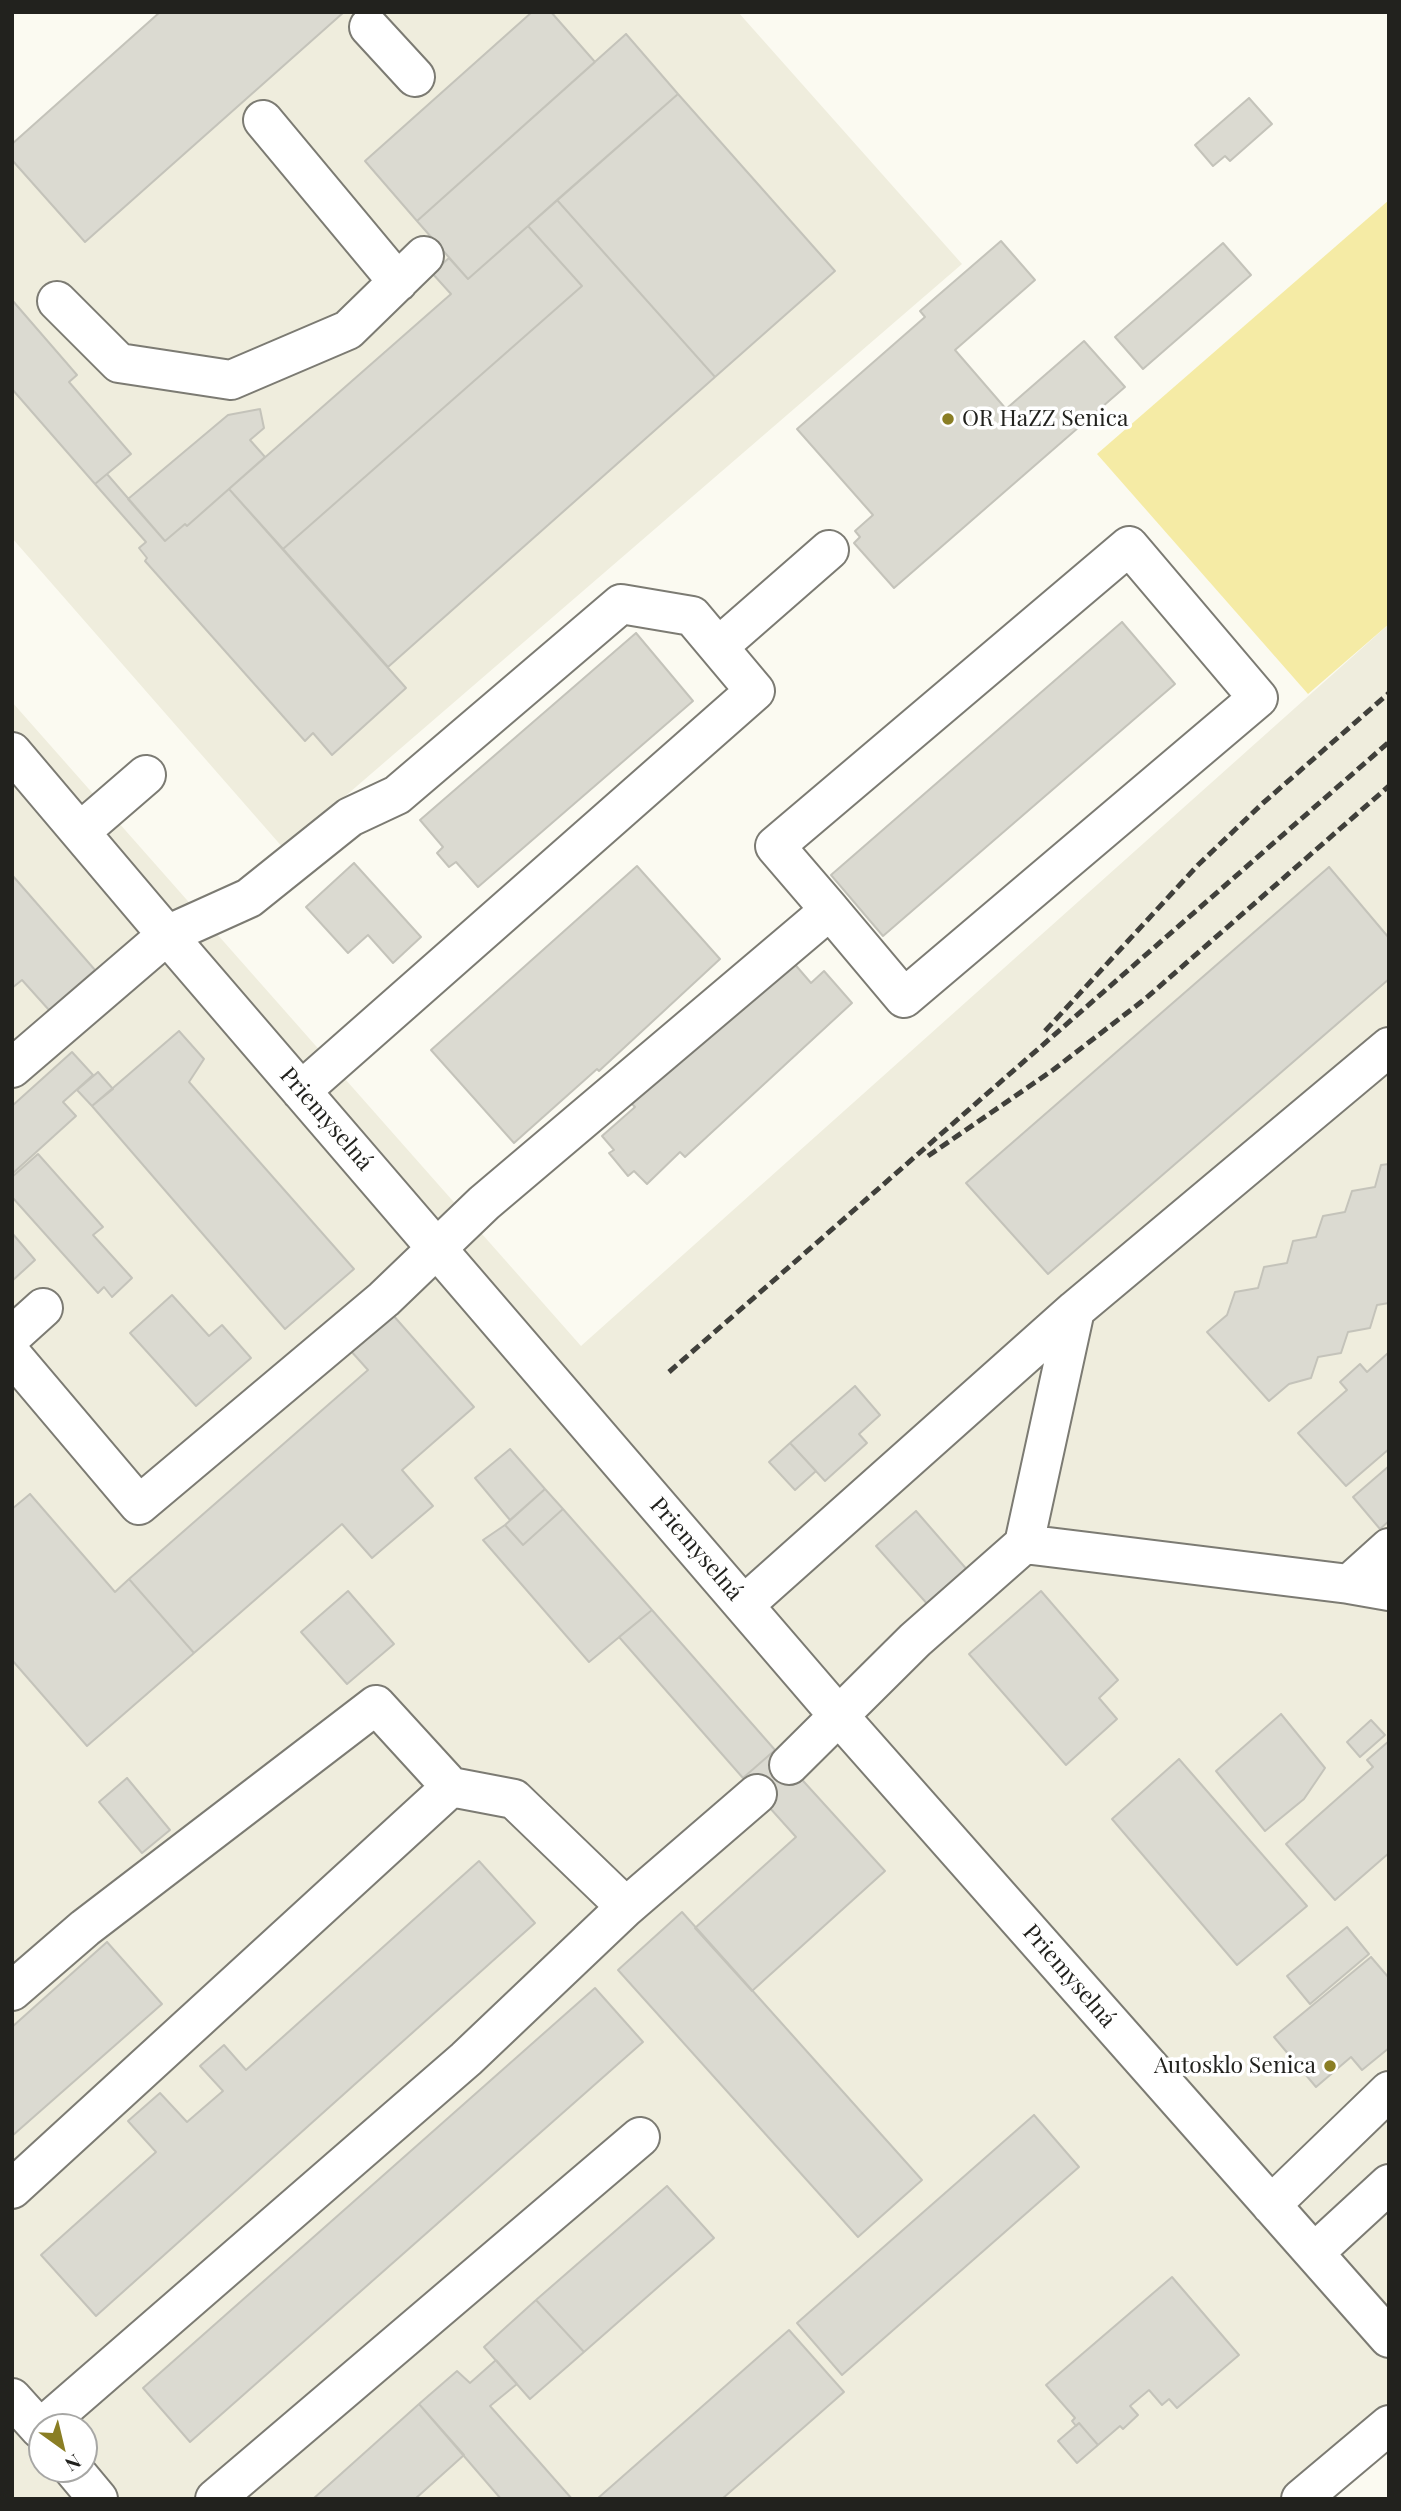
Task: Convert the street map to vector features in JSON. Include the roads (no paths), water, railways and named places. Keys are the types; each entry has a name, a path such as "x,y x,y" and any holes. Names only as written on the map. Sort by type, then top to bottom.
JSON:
{"street":[{"path":"369,27 415,77"},
{"path":"57,301 119,363 231,380 348,330 411,269 263,120"},
{"path":"1129,546 1258,698 904,998 830,911 775,846 1129,546"},
{"path":"718,647 829,550"},
{"path":"12,1068 167,935 249,898 351,817 397,795 621,604 692,616 755,691 301,1091"},
{"name":"Priemyselná","path":"12,752 838,1715 1389,2338"},
{"path":"80,832 146,775"},
{"path":"12,1355 139,1505 384,1299 484,1203 830,911"},
{"path":"744,1605 1075,1310 1389,1046"},
{"path":"12,1336 43,1308"},
{"path":"789,1765 915,1640 1024,1544 1075,1310"},
{"path":"1024,1544 1389,1591"},
{"path":"1349,1584 1389,1548"},
{"path":"12,1991 85,1928 376,1705 451,1787 514,1799 626,1907"},
{"path":"12,2189 451,1787"},
{"path":"59,2413 466,2059 626,1907 757,1794"},
{"path":"1271,2205 1389,2091"},
{"path":"215,2499 640,2137"},
{"path":"1314,2253 1389,2185"},
{"path":"12,2398 28,2415"},
{"path":"1301,2499 1389,2426"},
{"path":"85,2483 98,2499"}],"railway":[{"path":"1045,1031 1198,865 1263,803 1389,693"},
{"path":"669,1372 1389,742"},
{"path":"928,1156 1053,1070 1145,999 1389,786"}],"place":[{"name":"OR HaZZ Senica","path":"948,419"},
{"name":"Autosklo Senica","path":"1330,2066"}]}
